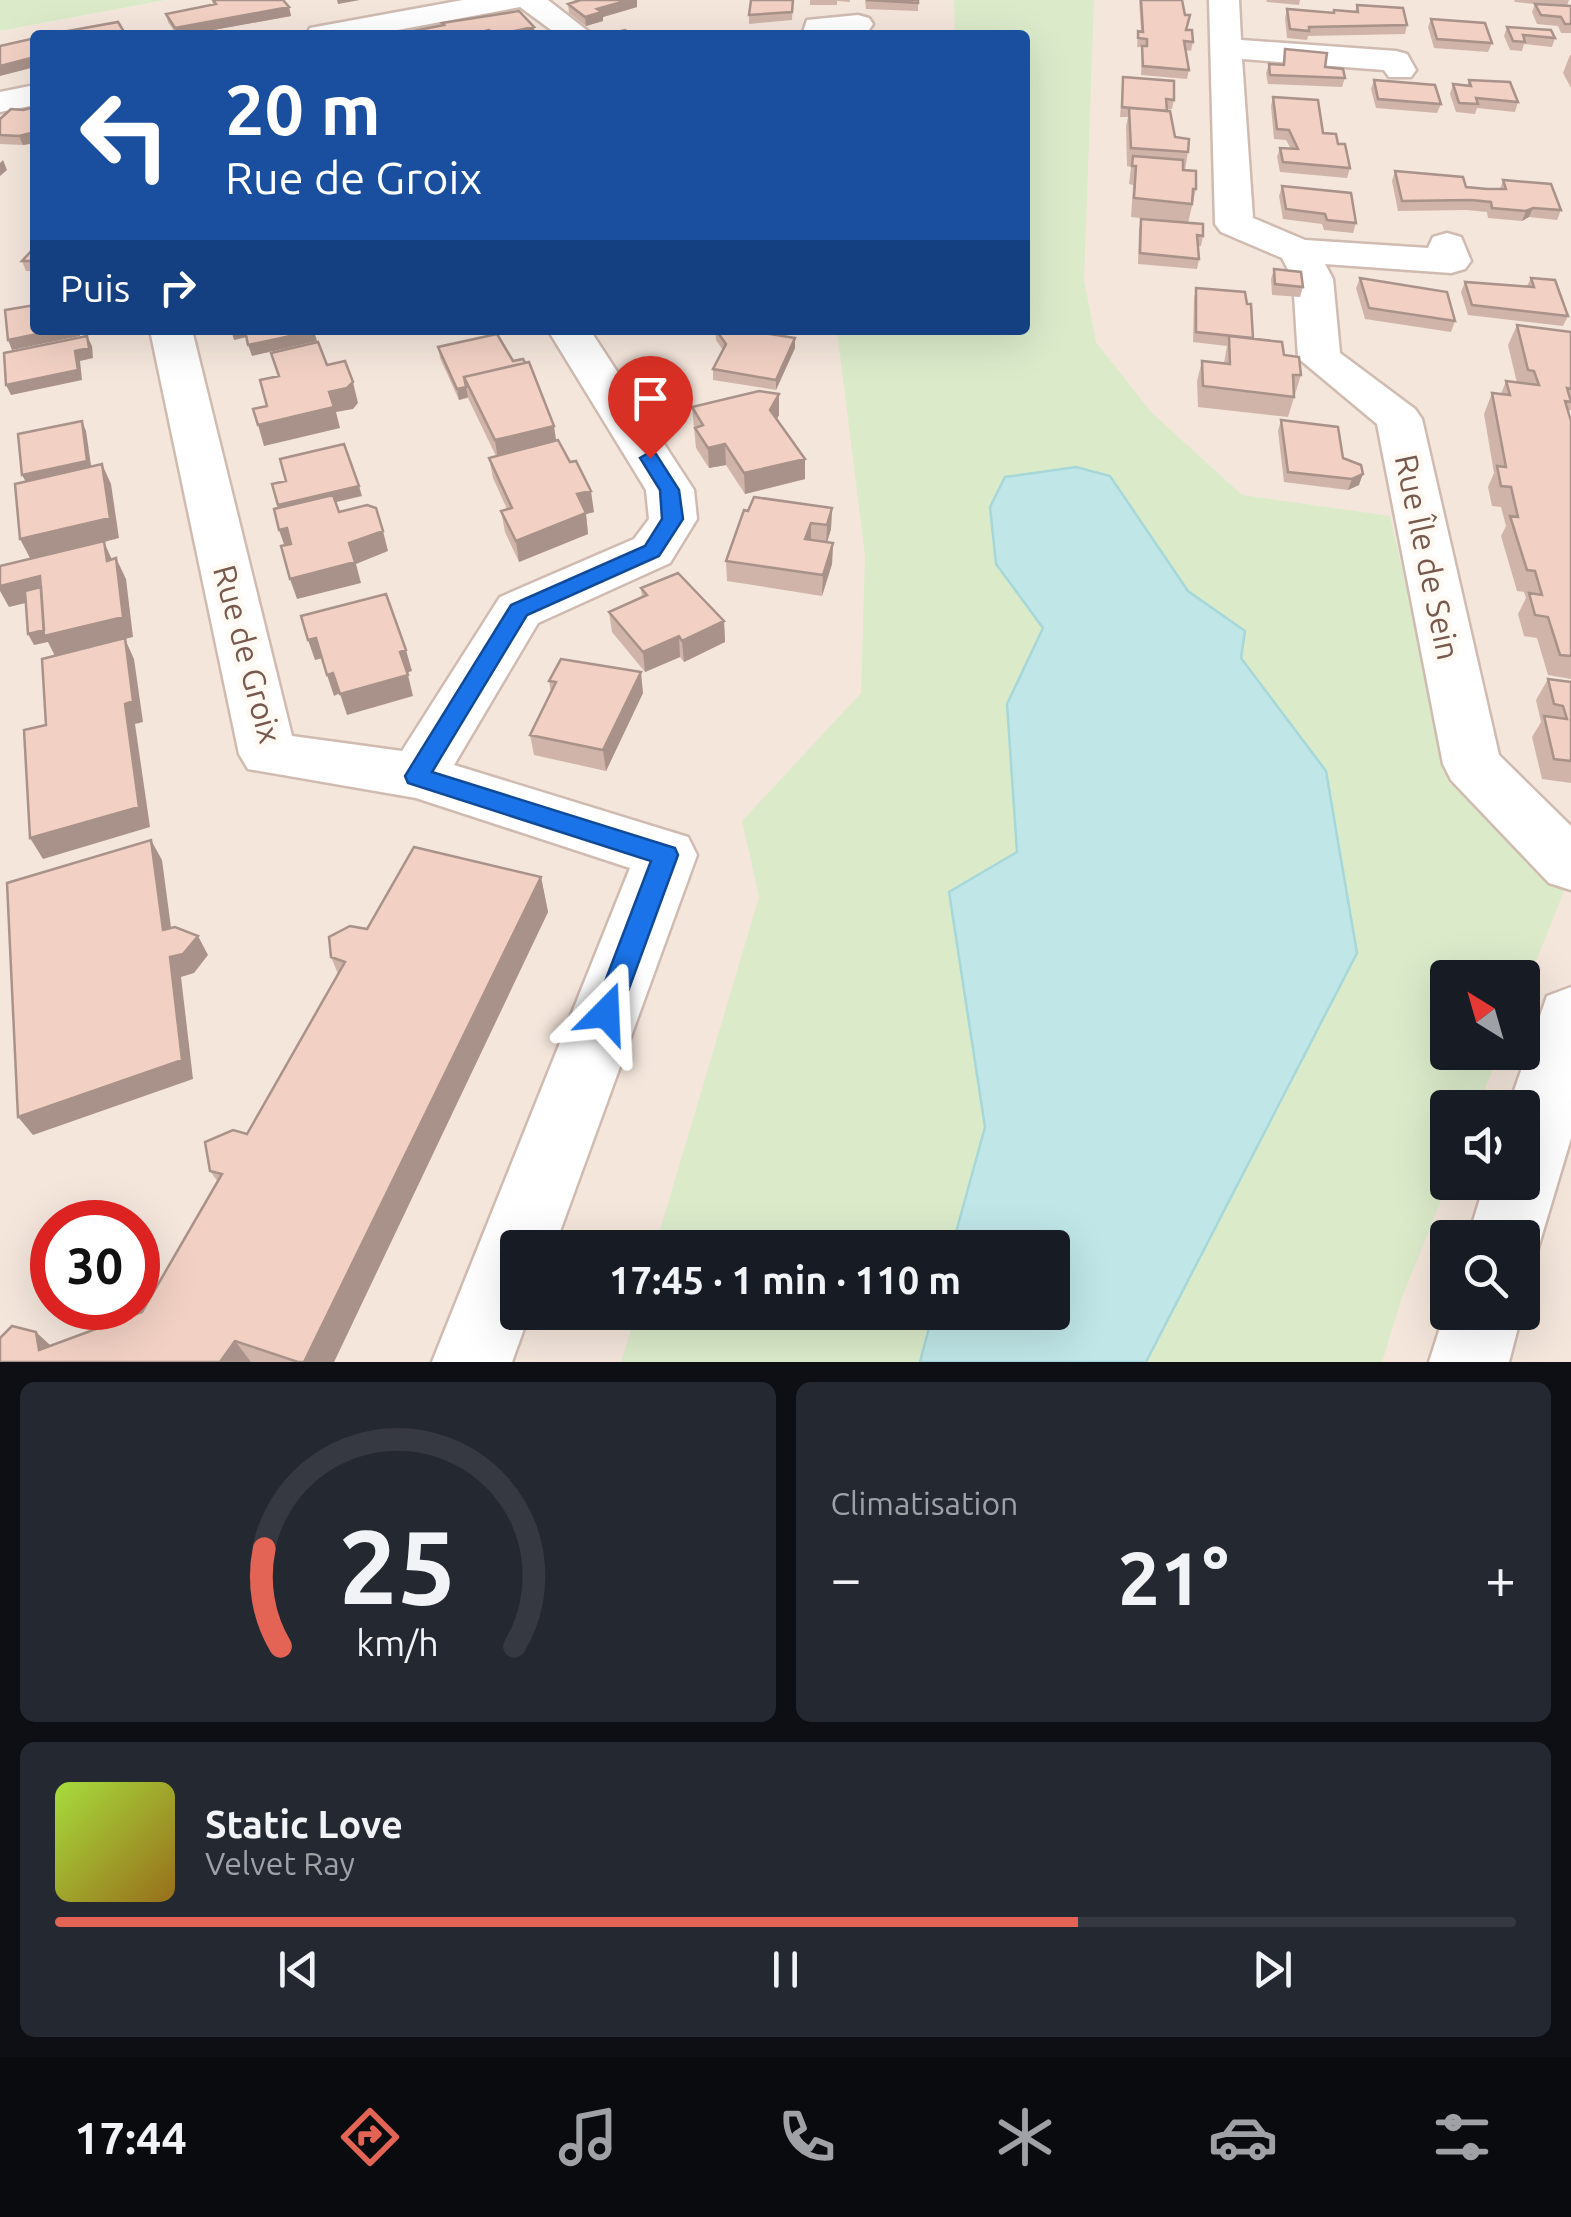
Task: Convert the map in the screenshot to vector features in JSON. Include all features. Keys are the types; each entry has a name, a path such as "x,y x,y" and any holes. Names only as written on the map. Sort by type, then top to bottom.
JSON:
{"street":[{"path":"349,30 512,0"},
{"path":"528,0 571,30"},
{"path":"1224,0 1234,224 1298,251 1451,261 1446,245"},
{"path":"818,30 818,26 858,24"},
{"path":"1226,48 1396,61 1400,70"},
{"path":"0,102 30,96"},
{"name":"Rue Île de Sein","path":"1298,251 1313,279 1319,358 1399,419 1472,764 1571,866"},
{"name":"Rue de Groix","path":"171,335 268,754 417,776 666,855 472,1362"},
{"path":"417,776 519,610 652,551 672,519 670,490 572,335"},
{"path":"1540,1122 1571,1018"},
{"path":"1469,1362 1479,1330"}],"shaded area":[{"path":"166,0 1571,0 1571,1362 0,1362 0,31"}],"green space":[{"path":"0,0 166,0 0,31"},
{"path":"954,0 1094,0 1084,280 1096,342 1151,412 1242,495 1390,516 1449,773 1564,891 1537,960 1430,960 1430,1070 1492,1070 1485,1090 1430,1090 1430,1200 1441,1200 1430,1220 1382,1362 621,1362 631,1330 1070,1330 1070,1230 660,1230 759,897 742,821 861,693 865,555 838,335 1030,335 1030,30 955,30"}],"water":[{"path":"1076,467 1110,476 1188,591 1245,631 1241,658 1326,771 1357,953 1146,1362 920,1362 928,1330 1070,1330 1070,1230 957,1230 985,1127 949,892 1017,852 1007,704 1043,628 996,564 990,507 1005,477"}],"building":[{"path":"213,0 283,0 289,7 175,28 166,14 216,4"},
{"path":"581,0 629,0 597,9 602,12 585,17 568,4"},
{"path":"751,0 793,0 792,12 749,15"},
{"path":"866,0 918,0 918,3"},
{"path":"1141,0 1182,0 1185,15 1190,15 1186,30 1192,30 1193,42 1184,41 1189,70 1143,66 1142,46 1147,46 1147,39 1138,38 1138,31 1143,32"},
{"path":"1535,4 1571,6 1571,24 1565,24 1561,17 1541,15"},
{"path":"1357,5 1403,8 1407,25 1290,29 1287,9 1358,12"},
{"path":"519,11 534,27 418,30"},
{"path":"1431,19 1485,23 1492,43 1437,39"},
{"path":"118,22 123,30 74,30"},
{"path":"1507,27 1551,30 1555,38 1523,35 1525,42 1513,41"},
{"path":"30,39 30,58 0,66 0,46"},
{"path":"1285,49 1327,53 1325,67 1343,69 1345,78 1270,75 1269,64 1284,65"},
{"path":"1123,77 1174,81 1174,100 1166,99 1167,111 1122,107"},
{"path":"1374,80 1435,85 1441,104 1378,99"},
{"path":"1469,80 1510,82 1518,102 1476,98 1478,104 1459,103 1453,84 1471,86"},
{"path":"1273,97 1318,100 1323,133 1336,134 1338,144 1345,144 1350,168 1283,162 1280,148 1298,149 1289,130 1277,129"},
{"path":"30,108 30,133 0,135 0,119 11,109"},
{"path":"1129,108 1170,111 1175,137 1189,139 1188,152 1131,148"},
{"path":"1133,156 1183,160 1183,170 1196,171 1192,204 1134,198"},
{"path":"1395,171 1463,177 1466,187 1487,189 1506,189 1503,180 1551,184 1561,210 1492,208 1491,202 1471,200 1402,201"},
{"path":"1282,186 1351,193 1356,223 1286,209"},
{"path":"1141,219 1203,224 1203,236 1197,235 1199,259 1140,253"},
{"path":"1274,269 1301,272 1303,287 1275,284"},
{"path":"1360,278 1447,292 1455,321 1369,308"},
{"path":"1531,278 1555,280 1568,316 1472,305 1465,282 1534,287"},
{"path":"1196,288 1245,292 1247,304 1251,304 1253,338 1196,332"},
{"path":"30,306 32,335 8,340 5,310"},
{"path":"1517,325 1571,332 1571,389 1567,388 1571,402 1565,401 1571,421 1571,656 1560,655 1548,617 1535,615 1529,593 1542,595 1535,571 1527,570 1510,516 1518,517 1511,487 1501,486 1497,466 1506,467 1492,393 1510,395 1506,381 1539,385 1534,371 1528,370"},
{"path":"246,335 295,335 248,345"},
{"path":"498,335 513,361 523,359 525,363 464,377 466,387 457,389 438,347"},
{"path":"720,335 795,338 776,380 713,369 726,344"},
{"path":"87,336 89,348 75,351 78,370 6,385 4,353"},
{"path":"1229,336 1282,342 1284,355 1299,357 1301,375 1293,375 1294,397 1203,386 1202,361 1230,364"},
{"path":"318,342 327,365 345,361 353,382 347,388 329,392 334,407 258,425 253,409 267,406 260,380 279,376 271,353"},
{"path":"529,362 554,426 495,440 464,377"},
{"path":"759,391 779,394 770,410 805,459 744,473 725,444 708,448 695,428 703,425 692,407"},
{"path":"1281,420 1338,427 1343,458 1361,465 1363,474 1352,479 1288,472"},
{"path":"82,421 87,461 22,475 18,434"},
{"path":"558,440 570,462 576,461 591,491 577,494 586,513 516,541 501,511 512,508 489,458"},
{"path":"344,444 359,486 278,505 272,484 286,481 280,459"},
{"path":"102,464 110,518 20,539 15,484"},
{"path":"333,495 339,512 367,505 376,508 383,531 349,543 355,562 290,579 281,546 291,544 287,528 279,530 274,509"},
{"path":"754,497 832,508 827,525 811,523 805,539 833,543 823,575 726,561 744,510 748,511"},
{"path":"104,541 107,561 116,558 123,617 44,636 40,576 0,586 0,566"},
{"path":"678,573 724,621 682,641 679,636 643,652 609,612 647,595 641,588"},
{"path":"41,587 44,630 28,634 25,591"},
{"path":"386,594 406,650 400,652 408,675 340,694 333,673 327,675 316,638 308,640 301,616"},
{"path":"125,638 133,701 125,704 139,807 30,838 24,730 46,725 42,659"},
{"path":"561,659 641,672 603,750 530,735 556,682 549,681"},
{"path":"1548,679 1571,682 1571,761 1554,759 1544,716 1567,719 1563,706 1554,704"},
{"path":"151,840 163,930 175,927 198,936 183,954 170,957 182,1060 18,1117 7,883"},
{"path":"414,847 541,877 304,1362 235,1341 220,1362 0,1362 0,1338 12,1326 36,1332 39,1350 93,1330 160,1330 160,1281 222,1174 210,1171 205,1142 233,1130 247,1134 345,962 331,957 329,937 350,926 367,929"}],"route":[{"path":"606,1013 666,855 417,776 519,610 652,551 672,519 670,490 650,458"}]}
